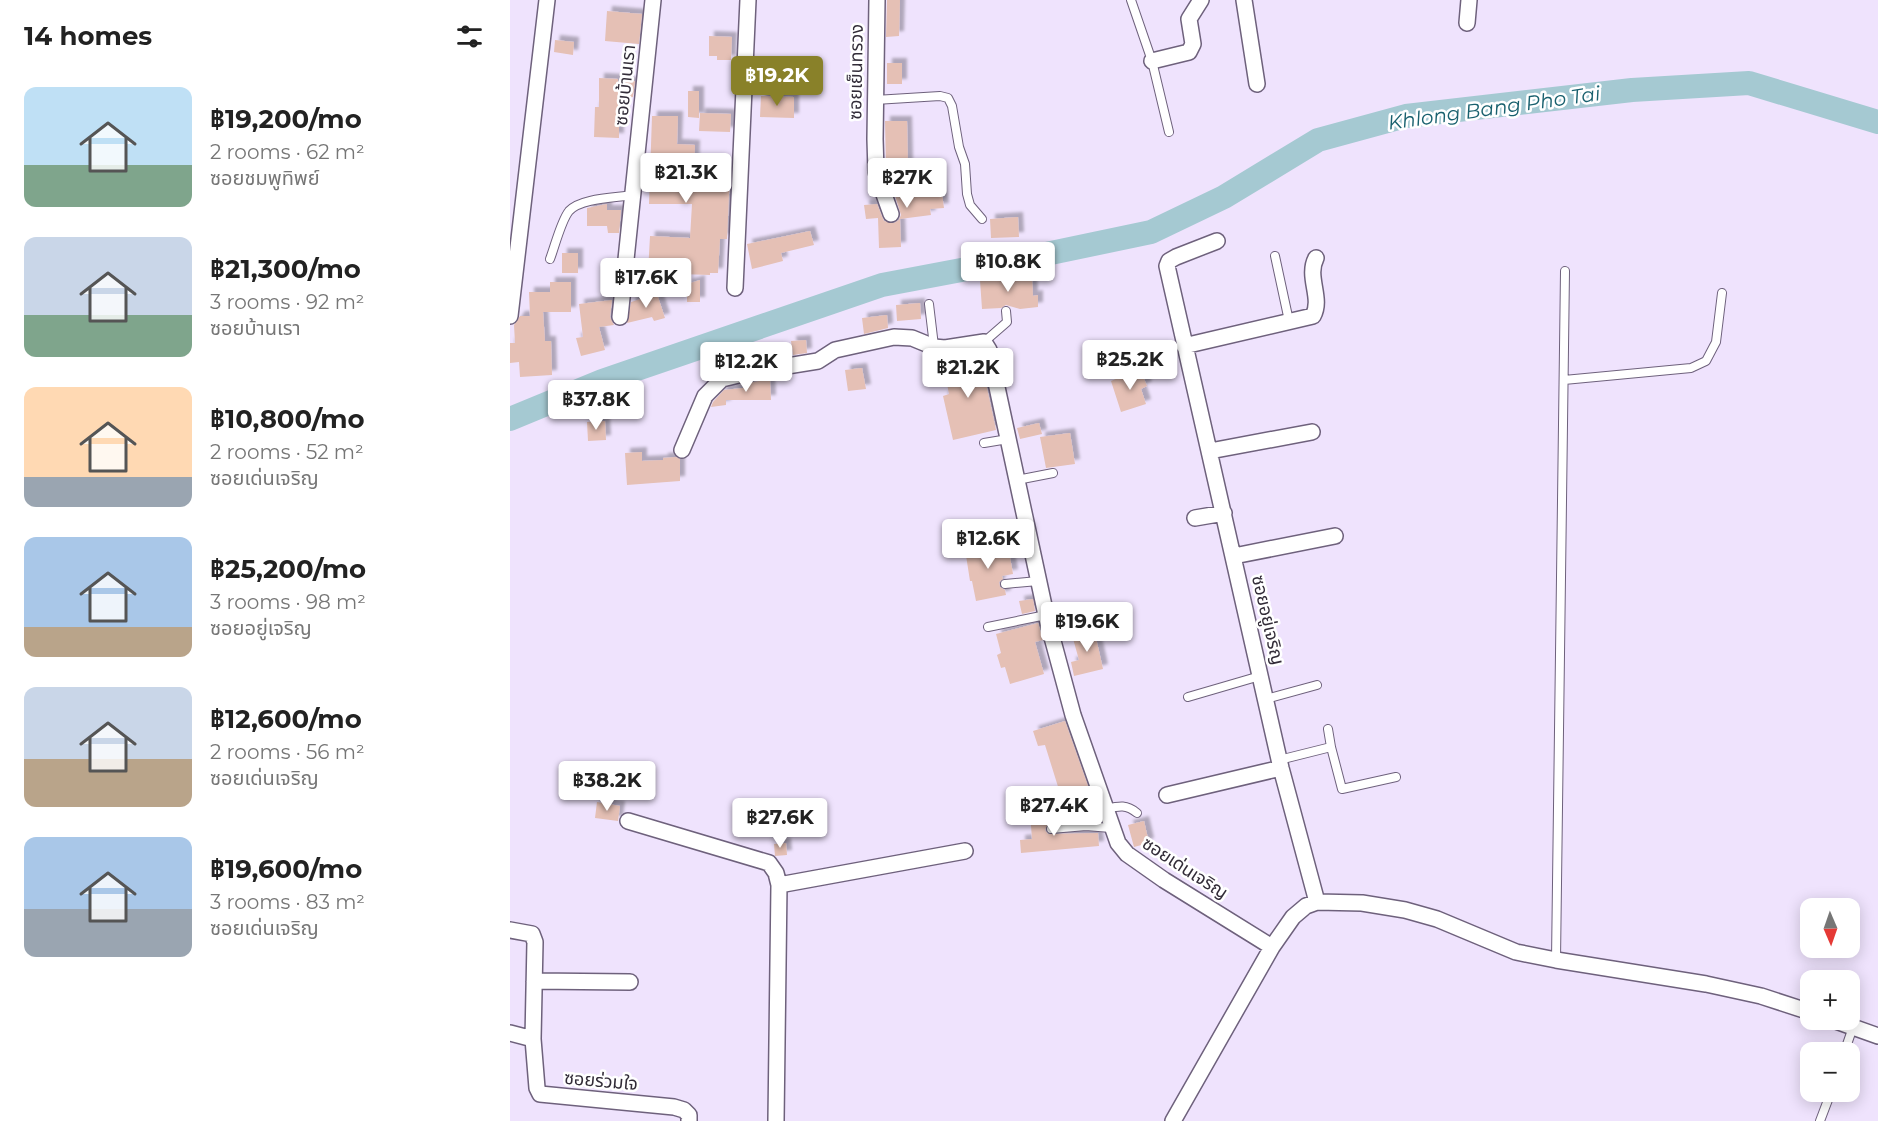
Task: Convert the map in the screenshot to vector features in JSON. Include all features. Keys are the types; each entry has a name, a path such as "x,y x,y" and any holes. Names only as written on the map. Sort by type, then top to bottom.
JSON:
{"street":[{"path":"510,316 547,0"},
{"name":"ซอยบ้านเรา","path":"620,317 653,0"},
{"path":"735,288 748,0"},
{"name":"ซอยเย็นทรวง","path":"877,0 876,172 891,214"},
{"path":"1152,61 1189,52 1193,44 1189,19 1201,0"},
{"path":"1244,0 1257,84"},
{"path":"1467,23 1469,0"},
{"name":"ซอยอยู่เจริญ","path":"1217,241 1176,257 1169,261 1167,266 1280,764 1317,902"},
{"path":"1184,346 1313,316 1316,310 1312,266 1316,258"},
{"path":"682,450 705,396 722,379 751,372 818,362 836,350 894,337 912,338 934,347 945,348 984,342"},
{"name":"ซอยเด่นเจริญ","path":"984,342 989,350 1046,615 1074,715 1118,843 1127,854 1164,880 1272,947"},
{"path":"1210,451 1312,432"},
{"path":"1195,518 1224,513"},
{"path":"1234,556 1335,536"},
{"path":"1167,795 1280,764"},
{"path":"628,821 769,863 776,873 779,885 776,1121"},
{"path":"779,885 965,851"},
{"path":"1173,1121 1272,947 1293,917 1306,906 1317,902 1362,903 1405,910 1437,919 1515,952 1706,984 1761,996 1800,1009"},
{"name":"ซอยร่วมใจ","path":"510,930 532,934 535,942 533,1038 537,1088 540,1094 674,1107 684,1110 689,1115 689,1121"},
{"path":"534,981 630,982"},
{"path":"1859,1030 1878,1036"},
{"path":"510,1033 533,1038"}],"lane":[{"path":"1131,0 1152,61 1170,132"},
{"path":"875,100 940,96 948,98 952,106 959,147 965,164 970,205 982,219"},
{"path":"550,259 567,213 574,206 584,202 634,195"},
{"path":"1275,256 1289,321"},
{"path":"1556,960 1565,271"},
{"path":"1564,380 1691,368 1706,361 1716,342 1722,293"},
{"path":"929,304 934,347"},
{"path":"984,342 1007,322 1006,311"},
{"path":"984,443 1008,439"},
{"path":"1017,480 1053,473"},
{"path":"1005,584 1038,581"},
{"path":"988,627 1046,615"},
{"path":"1188,698 1260,676"},
{"path":"1266,699 1317,685"},
{"path":"1328,729 1342,789 1396,777"},
{"path":"1280,764 1331,747"},
{"path":"1105,809 1122,805 1128,806 1137,813"},
{"path":"1051,830 1086,826 1112,828"},
{"path":"1820,1121 1827,1102"}],"building":[{"path":"887,0 900,0 899,36 886,37"},
{"path":"607,11 642,14 639,44 605,41"},
{"path":"709,36 732,37 731,60 717,60 717,56 709,56"},
{"path":"555,40 574,42 573,55 554,52"},
{"path":"887,63 902,63 902,84 887,84"},
{"path":"599,78 618,79 618,83 635,81 633,97 619,99 619,138 594,137 595,107 599,107"},
{"path":"688,91 699,91 699,118 688,117"},
{"path":"761,96 794,97 794,118 760,117"},
{"path":"700,113 731,114 730,132 699,131"},
{"path":"652,116 678,116 677,144 695,145 694,172 730,172 727,239 720,239 718,273 710,273 710,275 648,273 650,236 690,238 692,204 649,204"},
{"path":"885,121 907,121 908,165 886,165"},
{"path":"940,179 944,208 930,209 931,215 900,219 901,247 879,248 878,218 866,219 864,205 877,204 884,221 894,223 901,215 892,186"},
{"path":"607,204 607,210 621,210 619,233 608,233 607,226 587,226 587,208"},
{"path":"1018,217 1019,237 991,238 990,219"},
{"path":"810,231 814,245 781,253 783,261 752,269 747,244"},
{"path":"562,253 578,253 578,273 562,273"},
{"path":"1032,276 1033,296 1038,295 1038,307 1020,309 1006,305 1001,308 982,309 980,280"},
{"path":"700,280 700,302 687,302 687,284"},
{"path":"550,282 571,282 571,312 543,312 545,341 551,341 552,375 520,377 519,362 510,363 510,343 515,343 514,325 520,316 530,316 529,292 550,292"},
{"path":"657,294 665,318 654,321 652,317 627,323 631,302"},
{"path":"612,300 610,317 614,325 599,327 605,350 581,356 576,338 583,337 579,304"},
{"path":"920,303 921,319 897,321 896,305"},
{"path":"887,315 888,328 864,334 862,318"},
{"path":"806,340 807,353 793,355 791,341"},
{"path":"980,356 996,430 953,440 943,396 949,394 943,364"},
{"path":"862,368 866,389 848,391 845,370"},
{"path":"1140,369 1147,386 1141,389 1146,404 1121,412 1111,381"},
{"path":"770,379 771,400 726,400 726,405 711,407 724,390 743,388 743,384"},
{"path":"605,421 606,440 588,441 587,422"},
{"path":"1039,423 1042,434 1020,439 1017,428"},
{"path":"1070,433 1075,464 1046,468 1040,437"},
{"path":"642,452 642,461 676,457 680,459 680,481 627,485 625,453"},
{"path":"1001,543 1002,547 1008,546 1013,574 1002,576 1003,579 999,582 1006,595 976,601 965,549"},
{"path":"1033,599 1035,611 1022,614 1019,601"},
{"path":"1038,623 1043,640 1035,642 1044,674 1010,684 1005,667 1001,668 997,655 1001,653 996,634"},
{"path":"1094,629 1103,669 1074,676 1071,662 1079,660 1072,635"},
{"path":"1065,721 1093,800 1065,809 1045,745 1038,746 1033,731"},
{"path":"597,802 620,806 618,821 595,818"},
{"path":"1046,810 1045,830 1048,834 1098,833 1099,846 1021,853 1020,840 1032,839 1030,812"},
{"path":"1144,821 1149,843 1134,847 1128,825"},
{"path":"786,843 787,855 775,856 774,844"}],"waterway":[{"name":"Khlong Bang Pho Tai","path":"510,419 602,381 882,285 1151,232 1224,197 1318,140 1406,116 1632,90 1749,83 1878,122"}]}
